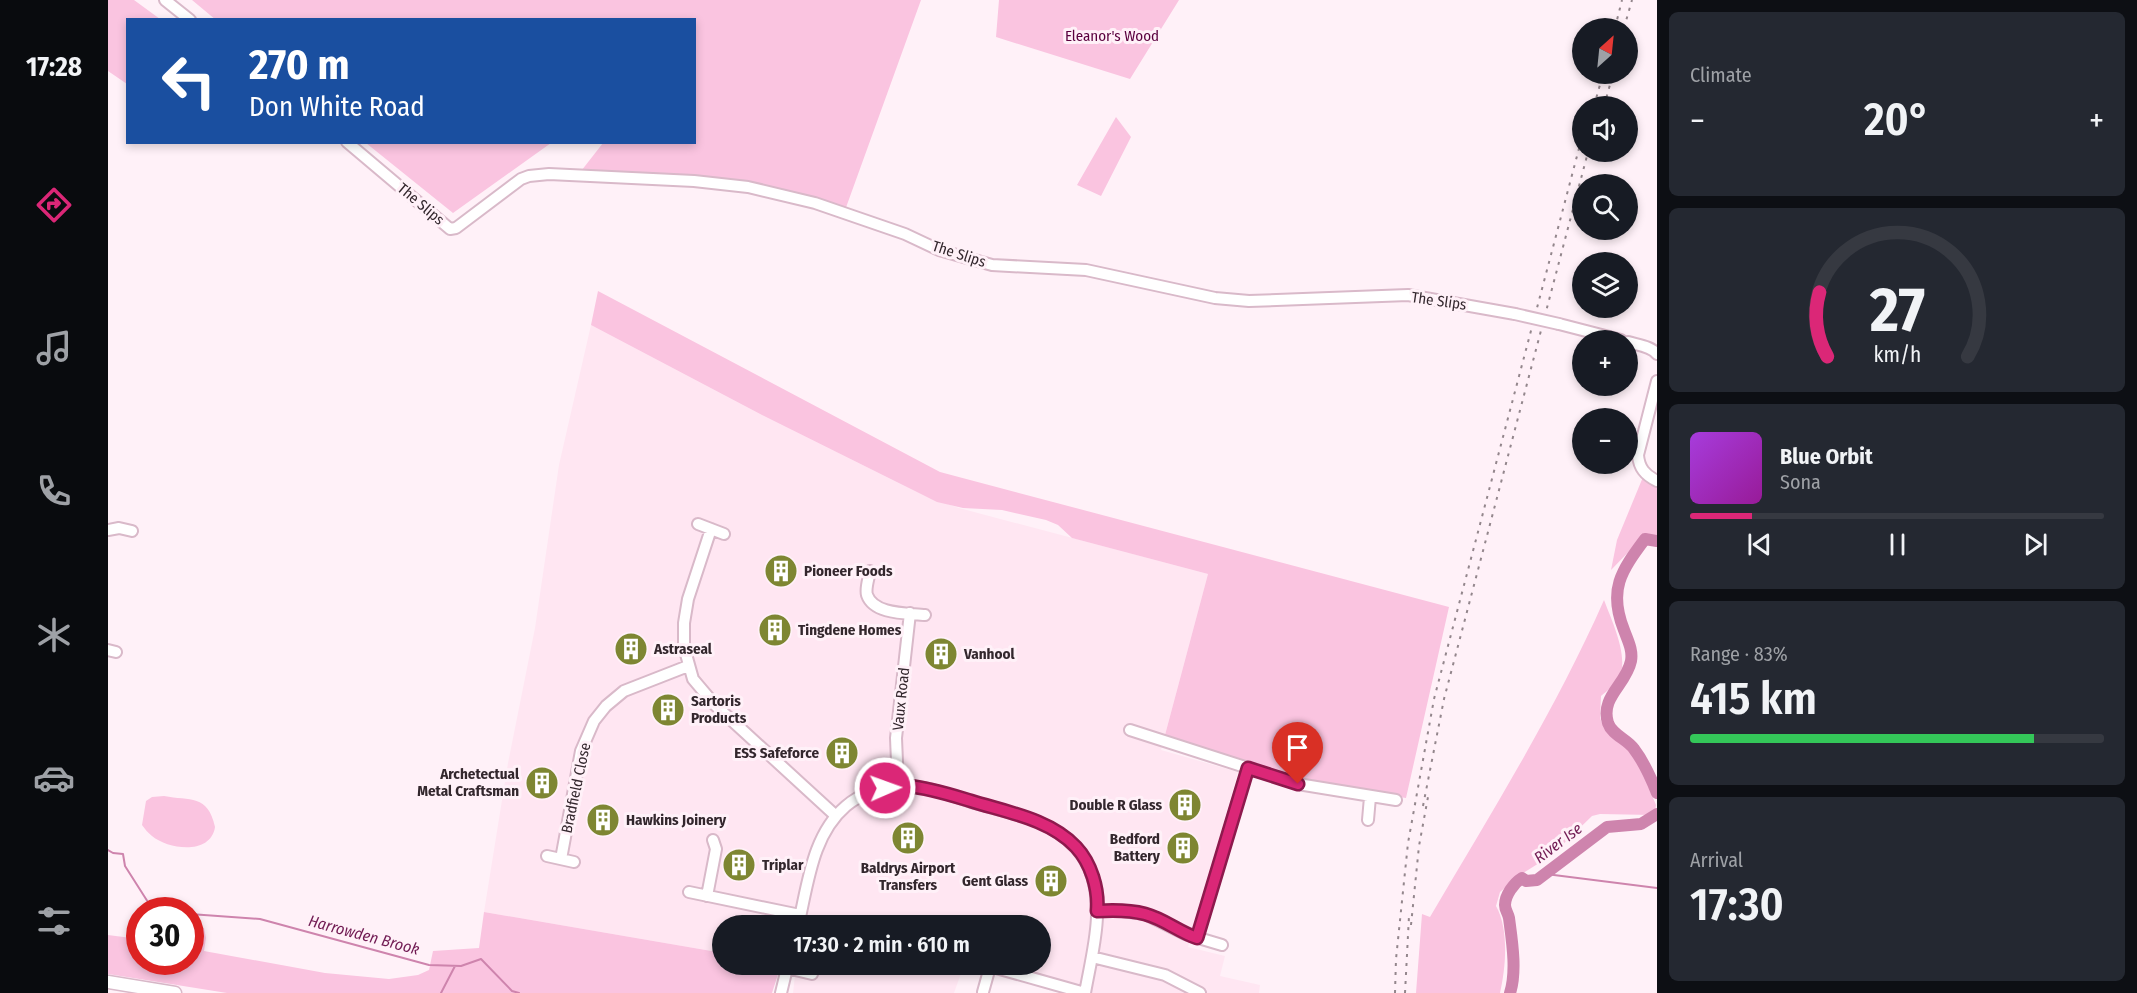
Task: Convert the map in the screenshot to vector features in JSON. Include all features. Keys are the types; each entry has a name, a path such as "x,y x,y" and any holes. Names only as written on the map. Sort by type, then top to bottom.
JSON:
{"main road":[{"path":"108,982 175,993"}],"street":[{"path":"165,0 188,18"},
{"name":"The Slips","path":"349,144 450,229 456,228 529,176 549,174 694,181 748,187 815,203 905,234 939,250 992,265 1086,270 1215,298 1249,301 1408,296 1515,314 1582,330"},
{"path":"1638,345 1657,354"},
{"path":"1657,381 1638,455 1639,465 1644,472 1657,481"},
{"path":"698,524 724,534"},
{"path":"108,530 119,528 132,531"},
{"path":"711,529 685,613 684,647 693,680 715,705 836,816"},
{"path":"870,571 866,589 867,596 872,603 888,610 925,615"},
{"name":"Vaux Road","path":"898,786 896,738 910,613"},
{"name":"Bradfield Close","path":"561,859 581,751 594,721 606,706 624,691 688,666"},
{"path":"1130,730 1314,788 1396,800"},
{"path":"1197,938 1248,768"},
{"path":"800,915 820,840 836,816 846,806 863,795 898,786 938,792 1034,820 1056,831 1076,847 1088,866 1096,885 1097,911 1085,993 1019,975"},
{"path":"1368,820 1370,796"},
{"path":"707,896 716,849 713,840"},
{"path":"547,856 574,862"},
{"path":"689,892 780,915"},
{"path":"1097,911 1145,914 1185,934 1222,945"},
{"path":"1092,957 1165,975 1200,993"},
{"path":"781,993 786,975"},
{"path":"982,992 985,975"}],"shaded area":[{"path":"591,325 762,415 925,496 959,508 1208,574 1161,750 1238,772 1188,947 1225,956 1220,976 1260,985 1259,993 1091,993 1092,987 1041,975 1051,975 1051,915 712,915 712,951 484,912 508,763 535,628 559,465"},
{"path":"795,975 960,975 954,993 793,993"}],"green space":[{"path":"108,0 134,0 159,18 126,18 126,83 108,71"},
{"path":"192,0 921,0 844,213 748,187 578,175 602,144 696,144 696,18 214,18"},
{"name":"Eleanor's Wood","path":"999,0 1179,0 1130,79 996,37"},
{"path":"1116,117 1131,137 1101,196 1077,185"},
{"path":"367,144 550,144 453,213"},
{"path":"598,291 940,472 1449,607 1406,798 1313,783 1165,735 1208,574 1072,538 1058,525 1046,520 1002,510 963,508 937,502 762,415 591,325"},
{"path":"1643,477 1657,484 1657,539 1643,537 1611,570 1617,540"},
{"path":"1604,600 1619,640 1622,661 1618,679 1601,696 1600,718 1604,728 1631,751 1656,805 1655,811 1652,815 1600,814 1592,816 1552,855 1520,875 1500,892 1496,906 1503,926 1505,948 1500,993 1416,993 1422,914 1430,917 1499,800 1565,682"},
{"path":"152,797 190,799 203,804 212,816 215,827 212,836 198,846 178,847 159,841 151,835 142,825 146,801"},
{"path":"484,912 712,951 712,975 778,975 772,993 227,993 108,974 108,935 126,937 126,975 204,975 204,951 325,973 389,979 418,975 429,970 433,951 479,948"},
{"path":"204,928 206,938 204,951"}],"waterway":[{"name":"River Ise","path":"1657,541 1645,539 1629,561 1617,592 1619,616 1630,646 1631,661 1624,677 1610,698 1606,714 1610,727 1631,746 1641,759 1657,793"},
{"name":"River Ise","path":"1510,993 1513,956 1509,918 1505,905 1508,893 1513,886 1522,878 1526,881 1537,880 1607,827 1641,824 1657,814"},
{"name":"Harrowden Brook","path":"108,850 123,854 125,866 145,897"},
{"path":"1546,874 1657,888"},
{"name":"Harrowden Brook","path":"204,915 260,919 429,965 461,966 481,959 512,991 519,993"},
{"path":"441,993 455,966"}],"railway":[{"path":"1618,18 1622,0"},
{"path":"1627,18 1632,0"},
{"path":"1597,96 1600,84"},
{"path":"1607,96 1610,84"},
{"path":"1395,993 1396,959 1408,843 1434,699 1575,162"},
{"path":"1423,806 1444,699 1585,162"},
{"path":"1411,925 1419,846 1428,797"},
{"path":"1405,993 1409,916"}],"place":[{"name":"Pioneer Foods","path":"781,571"},
{"name":"Tingdene Homes","path":"775,630"},
{"name":"Astraseal","path":"631,649"},
{"name":"Vanhool","path":"941,654"},
{"name":"Sartoris Products","path":"668,710"},
{"name":"ESS Safeforce","path":"842,753"},
{"name":"Archetectual Metal Craftsman","path":"542,783"},
{"name":"Double R Glass","path":"1185,805"},
{"name":"Hawkins Joinery","path":"603,820"},
{"name":"Baldrys Airport Transfers","path":"908,838"},
{"name":"Bedford Battery","path":"1183,848"},
{"name":"Triplar","path":"739,865"},
{"name":"Gent Glass","path":"1051,881"}],"route":[{"path":"885,788 919,787 1046,825 1067,839 1083,856 1096,885 1097,911 1110,910 1145,914 1197,938 1248,768 1298,784"}]}
